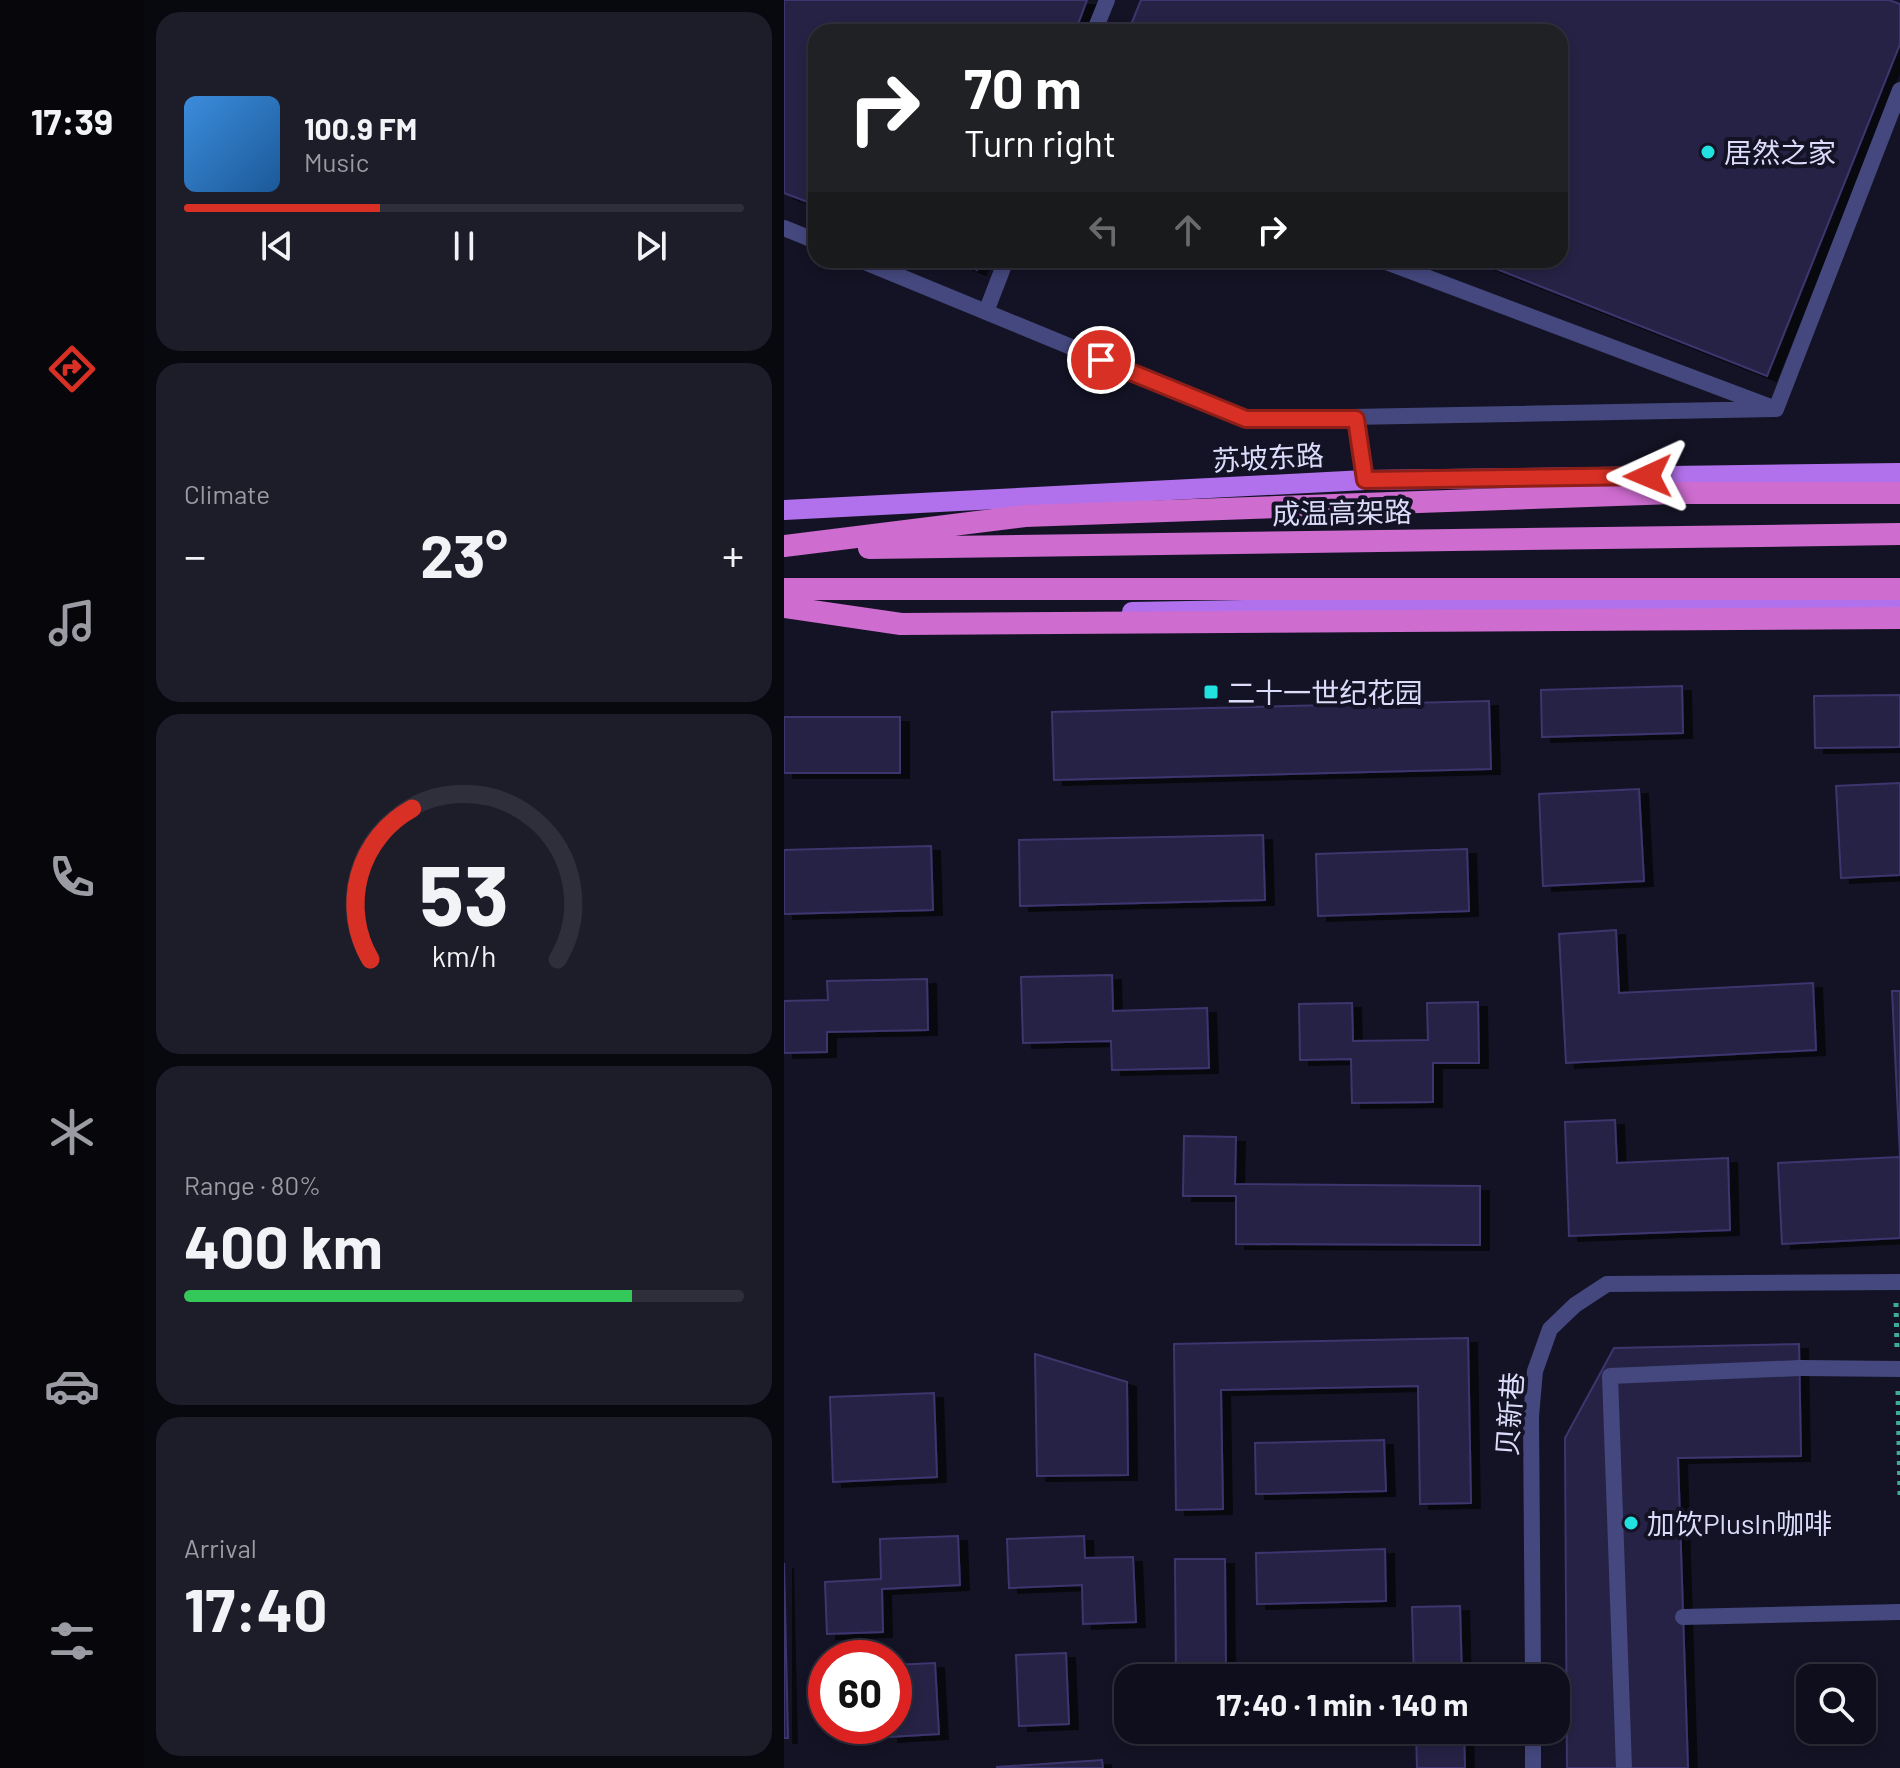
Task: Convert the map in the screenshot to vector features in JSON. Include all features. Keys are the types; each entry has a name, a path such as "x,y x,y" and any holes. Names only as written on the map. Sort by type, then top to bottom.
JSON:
{"highway":[{"path":"784,548 1025,516 1674,493 1900,493"},
{"name":"成温高架路","path":"784,548 1900,534"},
{"path":"784,589 1900,589"},
{"path":"784,607 901,624 1900,618"}],"main road":[{"name":"苏坡东路","path":"784,510 1365,480 1900,473"},
{"path":"784,618 1516,605 1900,604"}],"street":[{"path":"1097,24 1107,0"},
{"path":"1776,409 1900,90"},
{"path":"784,228 808,238"},
{"path":"879,268 1246,419 1776,409"},
{"path":"986,312 1003,268"},
{"path":"1402,268 1776,409"},
{"path":"1356,419 1365,480"},
{"name":"贝新巷","path":"1533,1664 1531,1416 1535,1371 1550,1329 1575,1305 1607,1284 1900,1282"},
{"path":"1624,1768 1610,1376 1800,1368 1900,1369"},
{"path":"1683,1617 1900,1612"},
{"path":"1533,1744 1533,1768"}],"building":[{"path":"784,0 1087,0 1078,24 808,24 808,202 784,193"},
{"name":"居然之家","path":"1141,0 1889,0 1900,4 1900,44 1767,376 1494,268 1568,268 1568,24 1131,24"},
{"path":"1682,686 1683,733 1542,737 1541,690"},
{"path":"1900,695 1900,747 1815,748 1814,696"},
{"path":"1489,701 1491,769 1054,780 1052,712"},
{"path":"784,717 900,717 900,773 784,773"},
{"path":"1900,783 1900,875 1841,878 1836,786"},
{"path":"1639,789 1644,881 1543,886 1539,794"},
{"path":"1263,835 1265,900 1020,906 1019,840"},
{"path":"931,846 933,910 784,914 784,850"},
{"path":"1467,849 1469,911 1318,916 1316,854"},
{"path":"1616,930 1619,993 1813,983 1816,1050 1566,1063 1559,934"},
{"path":"1112,975 1113,1011 1207,1008 1209,1068 1112,1070 1111,1041 1023,1043 1021,977"},
{"path":"927,979 928,1030 827,1032 827,1052 784,1053 784,1001 828,1000 827,981"},
{"path":"1892,991 1900,991 1900,1156"},
{"path":"1478,1002 1479,1063 1433,1063 1433,1102 1352,1103 1351,1059 1300,1060 1299,1004 1352,1003 1353,1041 1428,1040 1427,1003"},
{"path":"1615,1120 1617,1163 1728,1158 1730,1230 1569,1236 1565,1122"},
{"path":"1184,1136 1236,1137 1235,1184 1480,1186 1480,1245 1236,1244 1236,1196 1183,1196"},
{"path":"1900,1157 1900,1238 1782,1244 1778,1163"},
{"path":"1468,1338 1471,1503 1420,1504 1418,1386 1221,1390 1223,1509 1176,1510 1174,1344"},
{"path":"1799,1344 1801,1456 1678,1458 1688,1768 1567,1768 1570,1664 1566,1664 1565,1438 1614,1348"},
{"path":"1035,1354 1127,1382 1128,1475 1037,1476"},
{"path":"934,1393 937,1477 833,1482 830,1397"},
{"path":"1384,1440 1386,1491 1256,1494 1255,1443"},
{"path":"958,1536 960,1585 882,1589 883,1632 827,1634 825,1582 881,1579 880,1539"},
{"path":"1084,1536 1085,1558 1133,1557 1136,1622 1083,1624 1082,1585 1009,1588 1007,1539"},
{"path":"1385,1549 1386,1601 1257,1604 1256,1553"},
{"path":"1175,1559 1225,1559 1226,1664 1176,1664"},
{"path":"784,1563 788,1738 784,1738"},
{"path":"1460,1606 1462,1664 1414,1664 1412,1607"},
{"path":"1066,1653 1069,1724 1019,1726 1016,1655"},
{"path":"935,1663 939,1734 912,1736 912,1664"},
{"path":"1416,1744 1464,1744 1465,1768 1417,1768"},
{"path":"1102,1760 1103,1768 997,1768 997,1767"}],"place":[{"name":"居然之家","path":"1708,152"},
{"name":"二十一世纪花园","path":"1211,692"},
{"name":"加饮Plusln咖啡","path":"1631,1523"}],"route":[{"path":"1101,360 1246,419 1356,419 1365,480 1648,476"}]}
